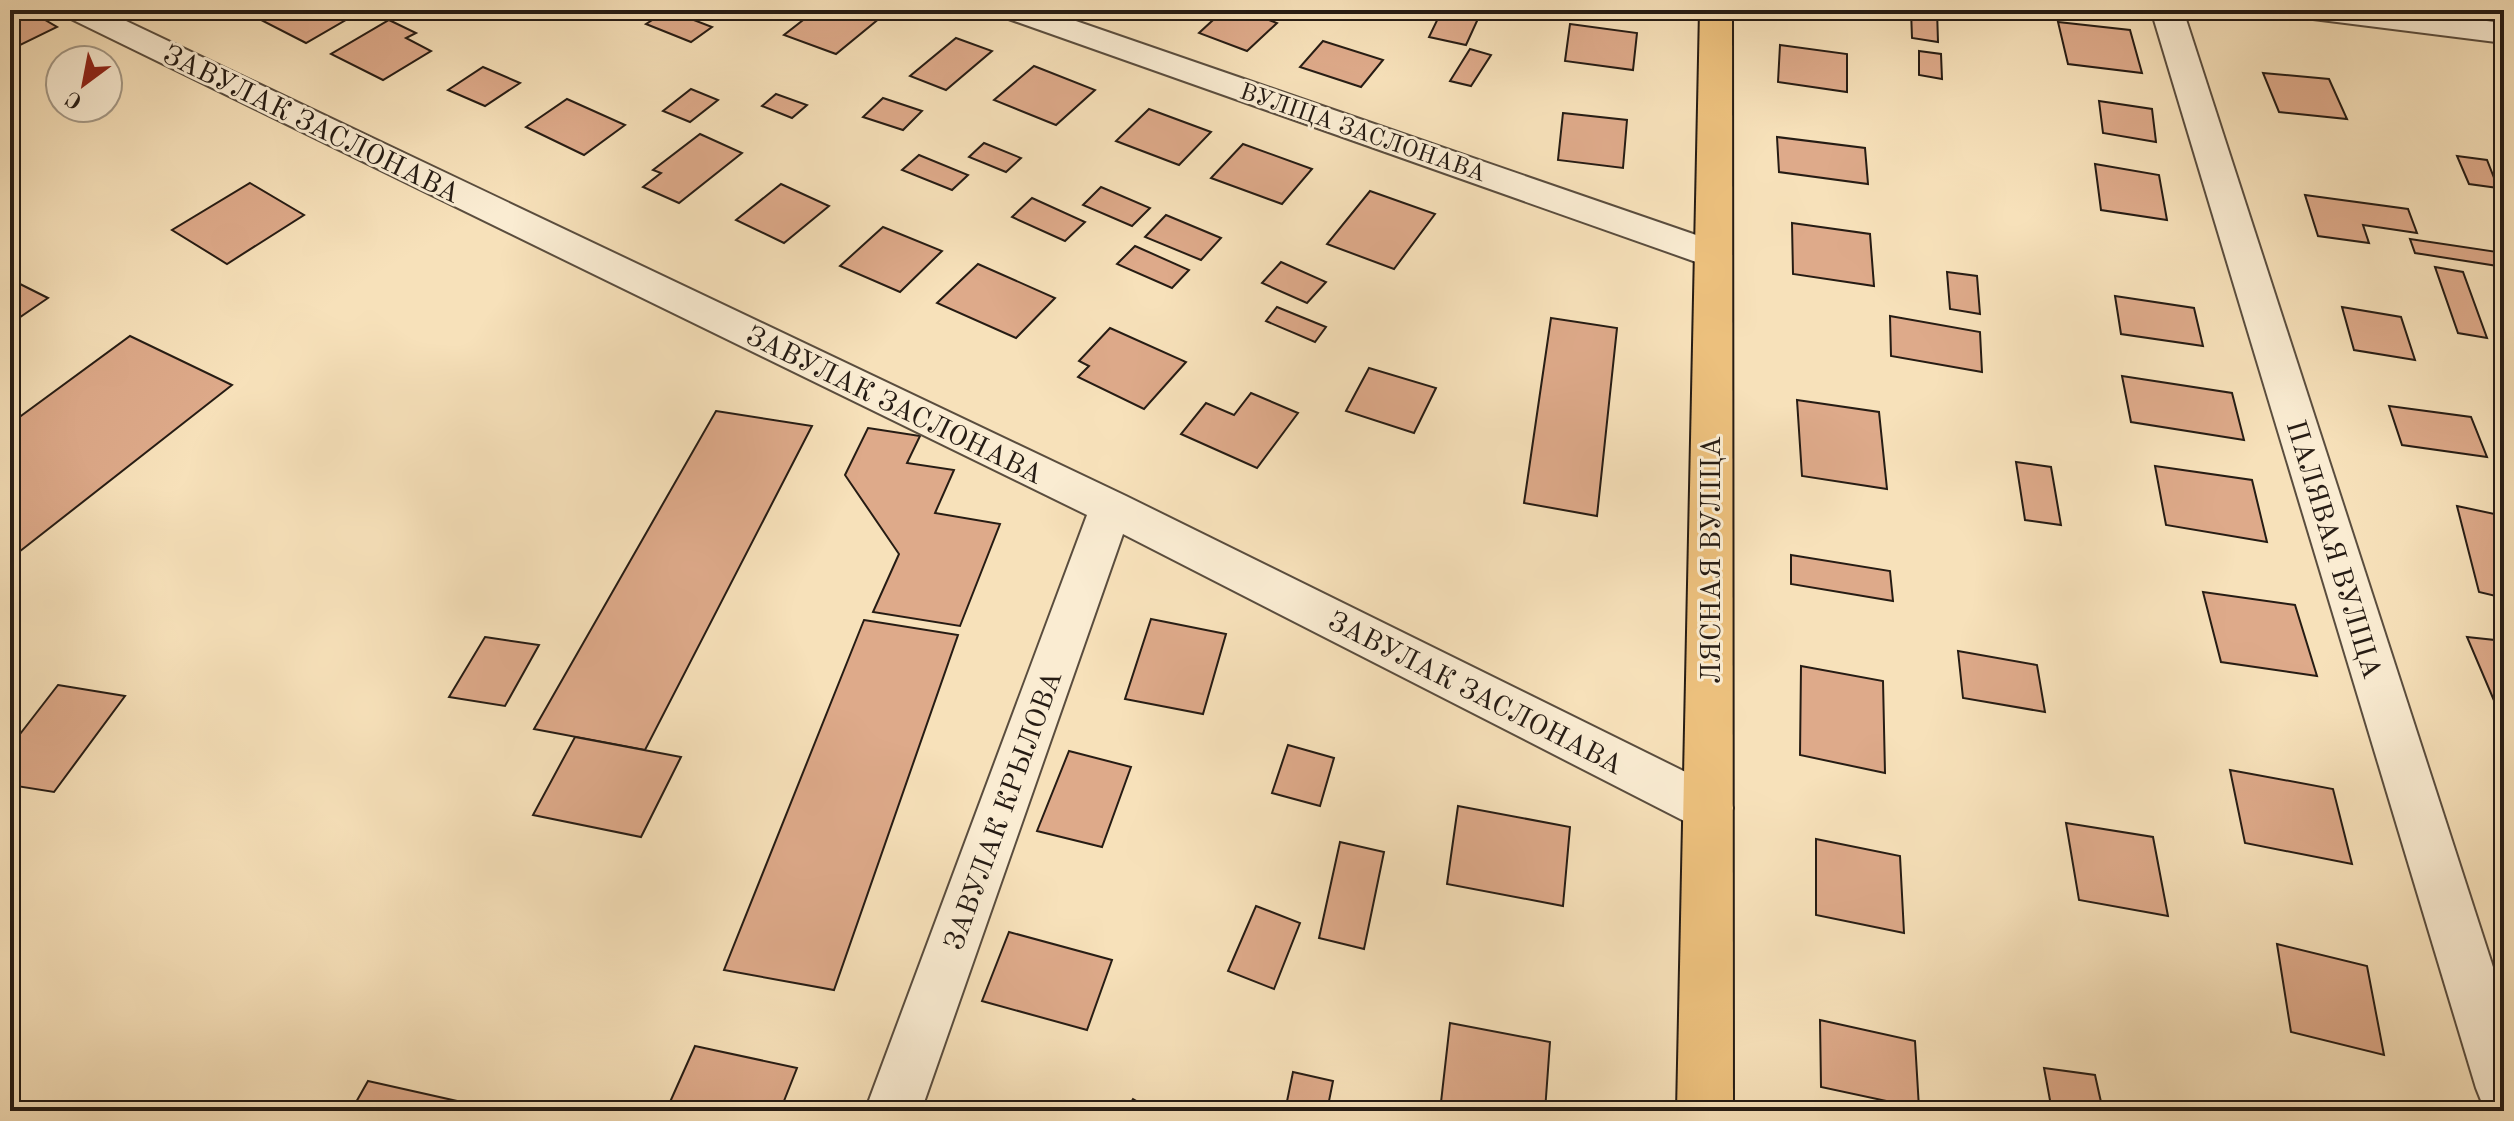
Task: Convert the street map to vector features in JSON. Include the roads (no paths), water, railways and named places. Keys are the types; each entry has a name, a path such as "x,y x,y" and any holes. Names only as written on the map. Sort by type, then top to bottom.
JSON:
{"main road":[{"name":"ЛЯСНАЯ ВУЛІЦА","path":"1705,1111 1716,10"}],"street":[{"name":"ЗАВУЛАК ЗАСЛОНАВА","path":"78,10 1111,508 1708,808"},
{"name":"ВУЛІЦА ЗАСЛОНАВА","path":"1014,10 1712,254"},
{"name":"ПАЛЯВАЯ ВУЛІЦА","path":"2167,10 2504,1088"},
{"path":"2313,10 2504,33"},
{"name":"ЗАВУЛАК КРЫЛОВА","path":"893,1111 1111,508"}]}
